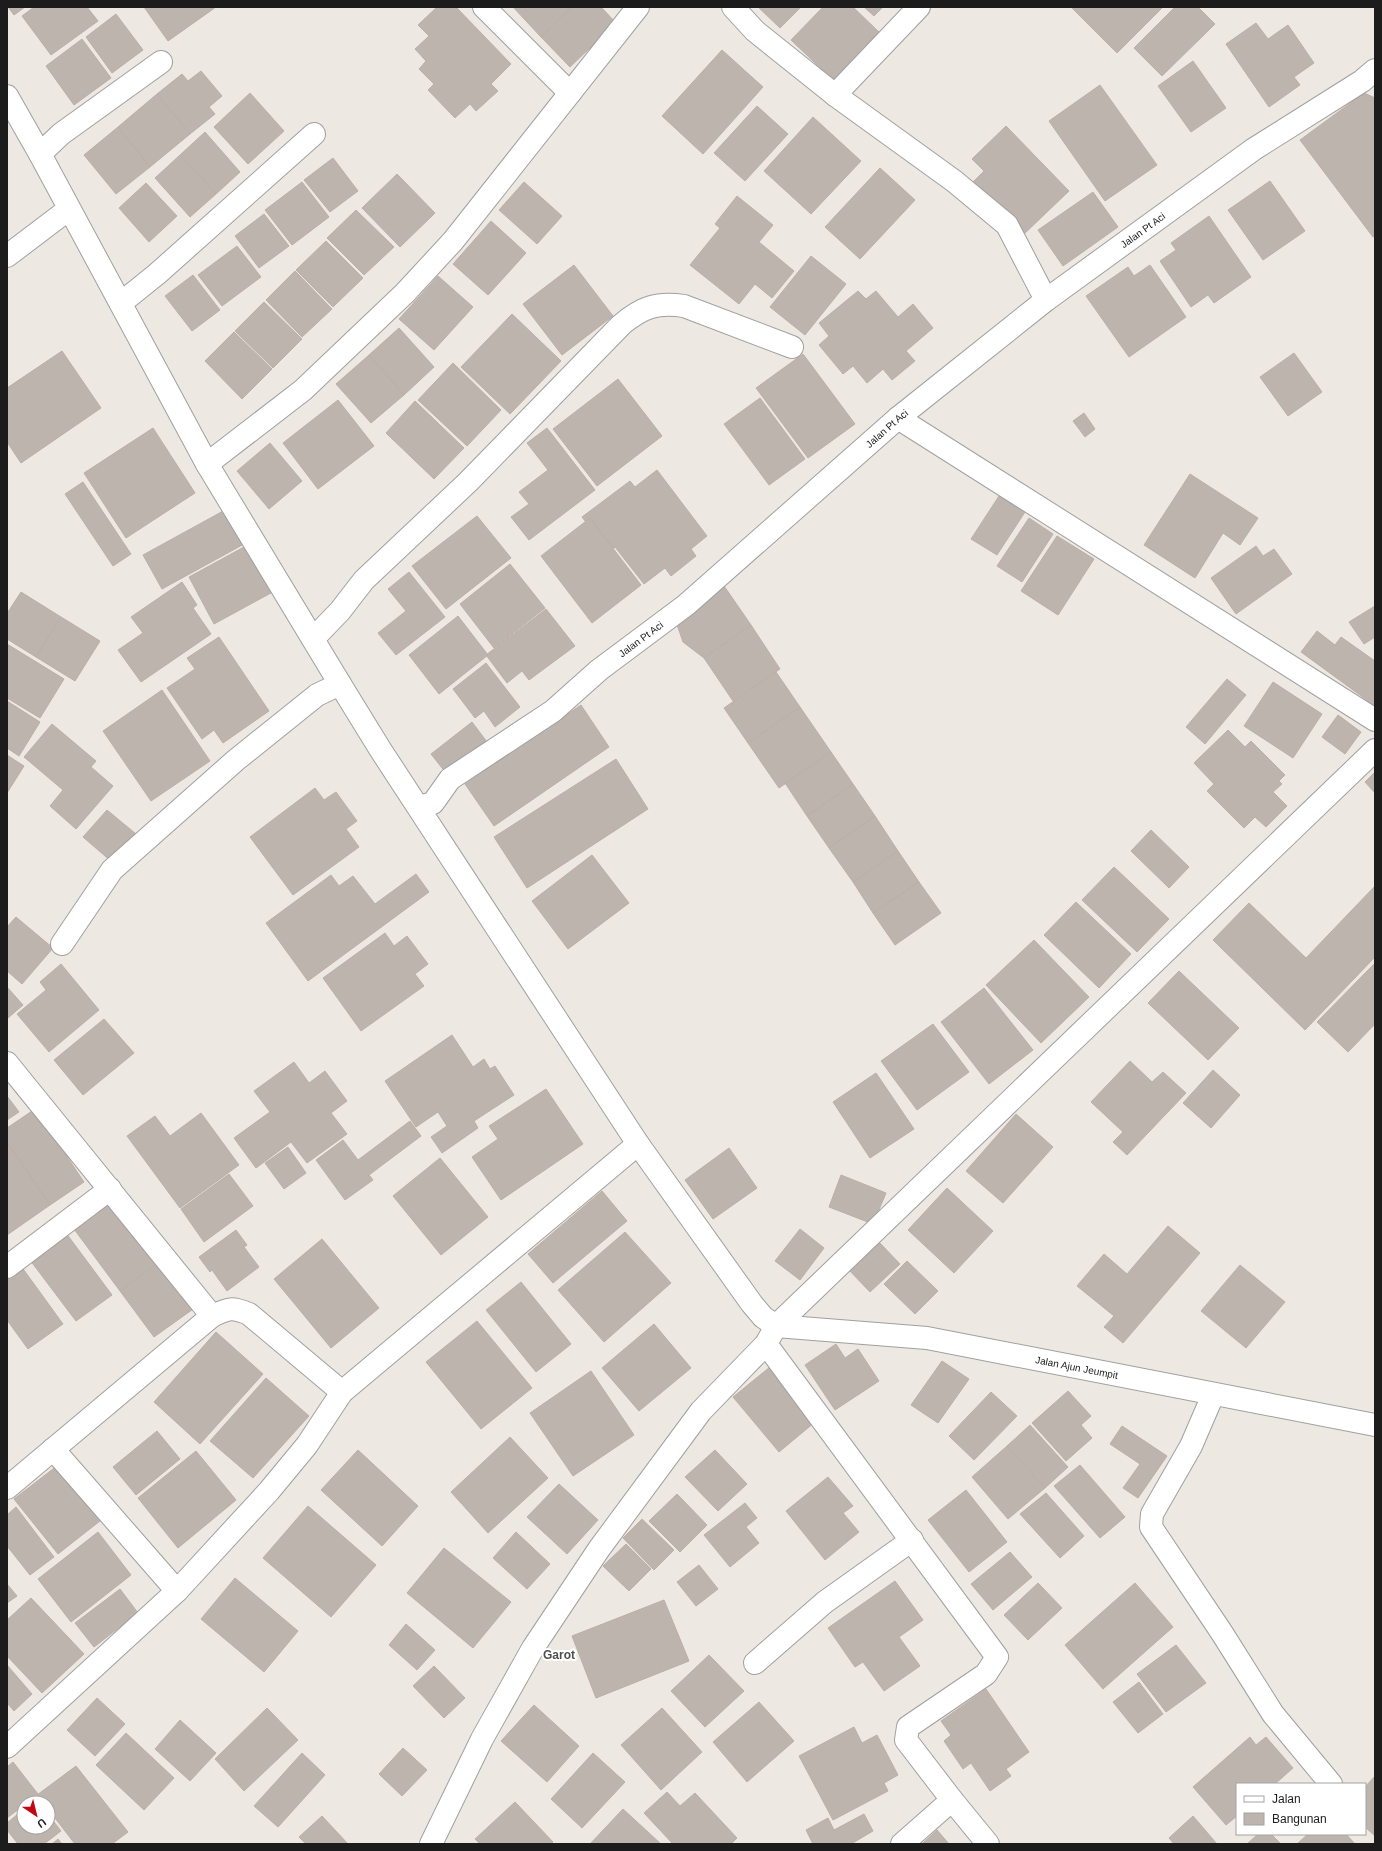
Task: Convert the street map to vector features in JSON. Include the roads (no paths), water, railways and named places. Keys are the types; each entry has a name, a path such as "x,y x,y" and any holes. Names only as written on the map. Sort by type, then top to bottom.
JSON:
{"street":[{"path":"484,7 570,93"},
{"path":"207,464 303,390 405,293 453,241 638,7"},
{"path":"733,7 755,31 835,95 954,181 1007,225 1046,300"},
{"path":"835,95 919,7"},
{"path":"40,154 67,130 160,62"},
{"name":"Jalan Pt Aci","path":"426,805 450,779 553,711 598,670 686,605 898,418 1046,300 1254,149 1362,80 1375,70"},
{"path":"7,96 122,304 207,464 340,684 426,805 638,1144 752,1304 763,1317 771,1335 912,1540 997,1657 986,1674 908,1727 906,1740 988,1844"},
{"path":"122,304 314,134"},
{"path":"7,256 69,208"},
{"path":"313,639 340,611 364,580 468,482 622,325 637,312 657,306 672,304 684,306 792,347"},
{"path":"898,418 1375,720"},
{"path":"62,944 112,870 236,760 317,695 340,684"},
{"path":"431,1844 482,1739 533,1648 599,1549 701,1411 796,1307 1375,750"},
{"path":"7,1063 212,1316"},
{"path":"7,1747 177,1591 269,1491 307,1445 342,1392 638,1144"},
{"path":"7,1267 110,1190"},
{"path":"7,1488 212,1316 227,1308 240,1310 249,1314 342,1392"},
{"name":"Jalan Ajun Jeumpit","path":"771,1335 926,1338 1375,1426"},
{"path":"1213,1395 1190,1446 1152,1514 1151,1527 1222,1633 1273,1714 1330,1783"},
{"path":"53,1449 177,1591"},
{"path":"755,1663 825,1602 912,1540"},
{"path":"902,1844 952,1800"}],"district":[{"name":"Garot","path":"559,1655"}]}
